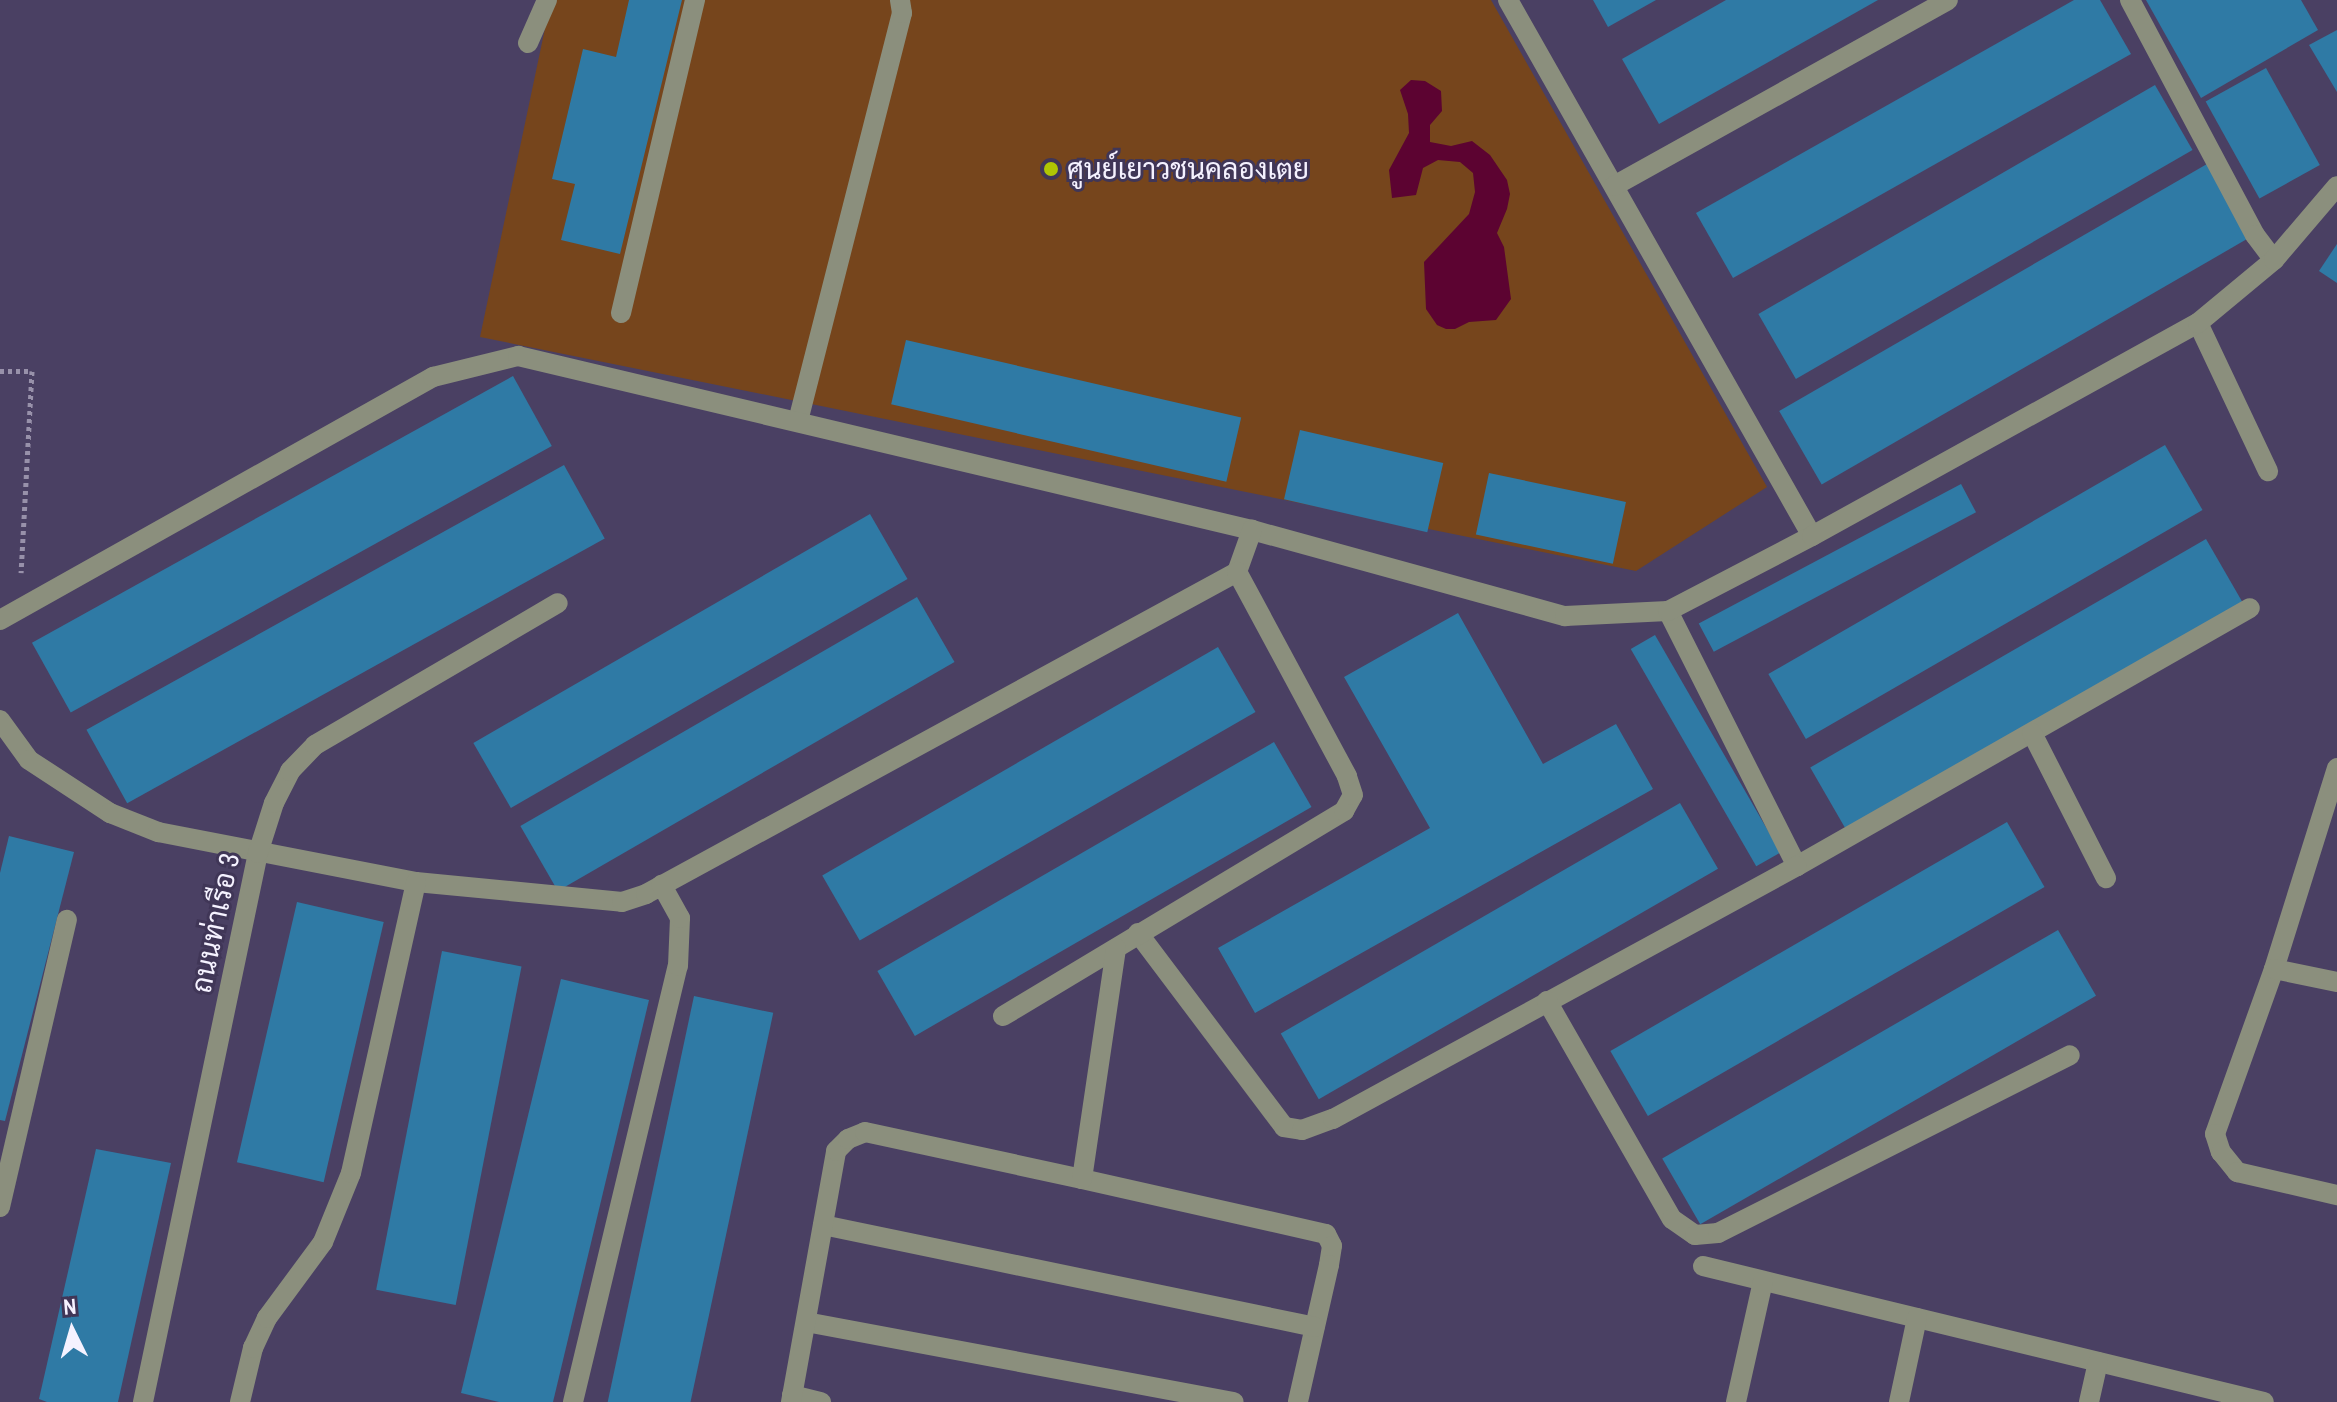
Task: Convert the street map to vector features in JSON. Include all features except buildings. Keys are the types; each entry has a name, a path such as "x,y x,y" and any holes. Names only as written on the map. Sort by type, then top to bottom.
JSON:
{"street":[{"path":"528,43 547,0"},
{"path":"621,313 695,0"},
{"path":"798,421 902,13 900,0"},
{"path":"1508,0 1812,536"},
{"path":"1614,186 1948,0"},
{"path":"2130,0 2255,235 2274,260"},
{"path":"0,620 433,377 482,362 518,356 1252,530 1565,616 1668,611 1812,536 2198,323 2274,260 2337,186"},
{"path":"2198,323 2268,471"},
{"path":"0,720 29,760 110,813 158,832 416,882 622,902 662,885 1237,572 1252,530"},
{"path":"1003,1016 1344,811 1353,795 1347,776 1237,572"},
{"name":"ถนนท่าเรือ 3","path":"143,1402 258,853 274,803 290,771 315,745 558,603"},
{"path":"1138,933 1284,1127 1294,1130 1333,1119 1797,866 2250,608"},
{"path":"1668,611 1797,866"},
{"path":"2032,733 2106,878"},
{"path":"2337,768 2331,800 2215,1134 2221,1152 2237,1172 2337,1195"},
{"path":"240,1402 253,1348 267,1318 323,1242 351,1173 416,882"},
{"path":"573,1402 678,966 680,918 662,885"},
{"path":"0,1207 67,920"},
{"path":"1082,1179 1116,948"},
{"path":"2274,969 2337,982"},
{"path":"1547,1001 1672,1219 1695,1235 1718,1233 2070,1055"},
{"path":"821,1402 792,1399 836,1151 848,1139 865,1132 1326,1234 1332,1246 1298,1402"},
{"path":"823,1225 1315,1327"},
{"path":"1703,1266 2264,1402"},
{"path":"1736,1402 1763,1281"},
{"path":"1899,1402 1917,1318"},
{"path":"806,1322 1234,1402"},
{"path":"2089,1402 2098,1362"}],"path":[{"path":"0,371 32,371 20,607"}],"shaded area":[{"name":"ศูนย์เยาวชนคลองเตย","path":"551,0 1491,0 1767,487 1636,571 480,337"},
{"path":"1411,80 1425,81 1441,91 1442,111 1430,125 1430,142 1451,146 1472,141 1490,155 1507,180 1510,194 1497,233 1504,247 1511,299 1496,320 1469,322 1455,329 1446,329 1437,325 1426,309 1424,262 1469,214 1475,192 1473,173 1460,162 1438,160 1423,168 1416,195 1392,198 1389,170 1409,133 1408,114 1400,90"}],"place":[{"name":"ศูนย์เยาวชนคลองเตย","path":"1051,169"}]}
